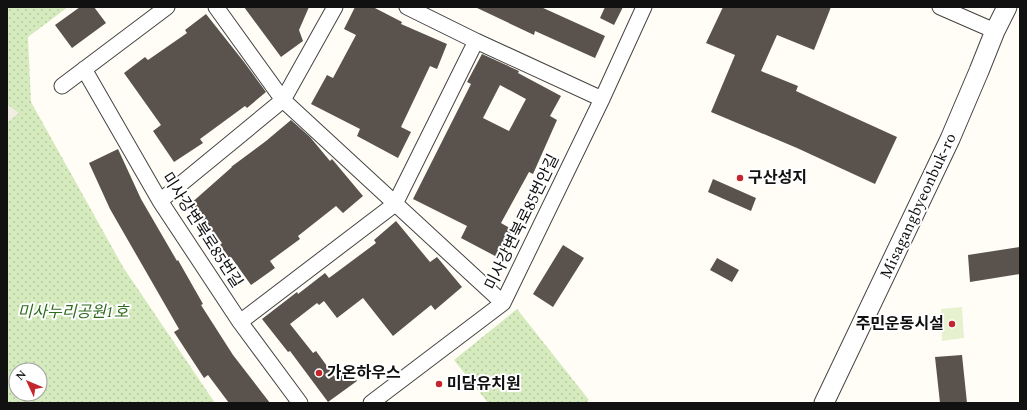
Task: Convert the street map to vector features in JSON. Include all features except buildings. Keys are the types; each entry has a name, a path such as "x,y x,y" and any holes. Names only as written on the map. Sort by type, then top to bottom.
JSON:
{"street":[{"path":"62,86 167,7"},
{"path":"216,7 282,100 503,303"},
{"path":"160,201 282,100 335,7"},
{"path":"407,7 476,41 602,99"},
{"name":"미사강변북로85번안길","path":"371,403 503,303 602,99 644,7"},
{"path":"940,7 995,31"},
{"name":"Misagangbyeonbuk-ro","path":"824,403 950,139 995,31 1007,7"},
{"path":"240,322 396,204 476,41"},
{"name":"미사강변북로85번길","path":"84,69 160,201 240,322 300,403"}],"green space":[{"name":"미사누리공원1호","path":"68,7 28,37 31,102 123,267 215,403 7,403 7,8"},
{"name":"주민운동시설","path":"962,307 964,338 942,341 941,309"},
{"path":"517,309 589,400 586,403 488,403 454,360"}],"shaded area":[{"path":"7,104 19,113 7,123"}],"place":[{"name":"구산성지","path":"740,178"},
{"name":"주민운동시설","path":"952,324"},
{"name":"가온하우스","path":"319,373"},
{"name":"미담유치원","path":"439,384"}]}
